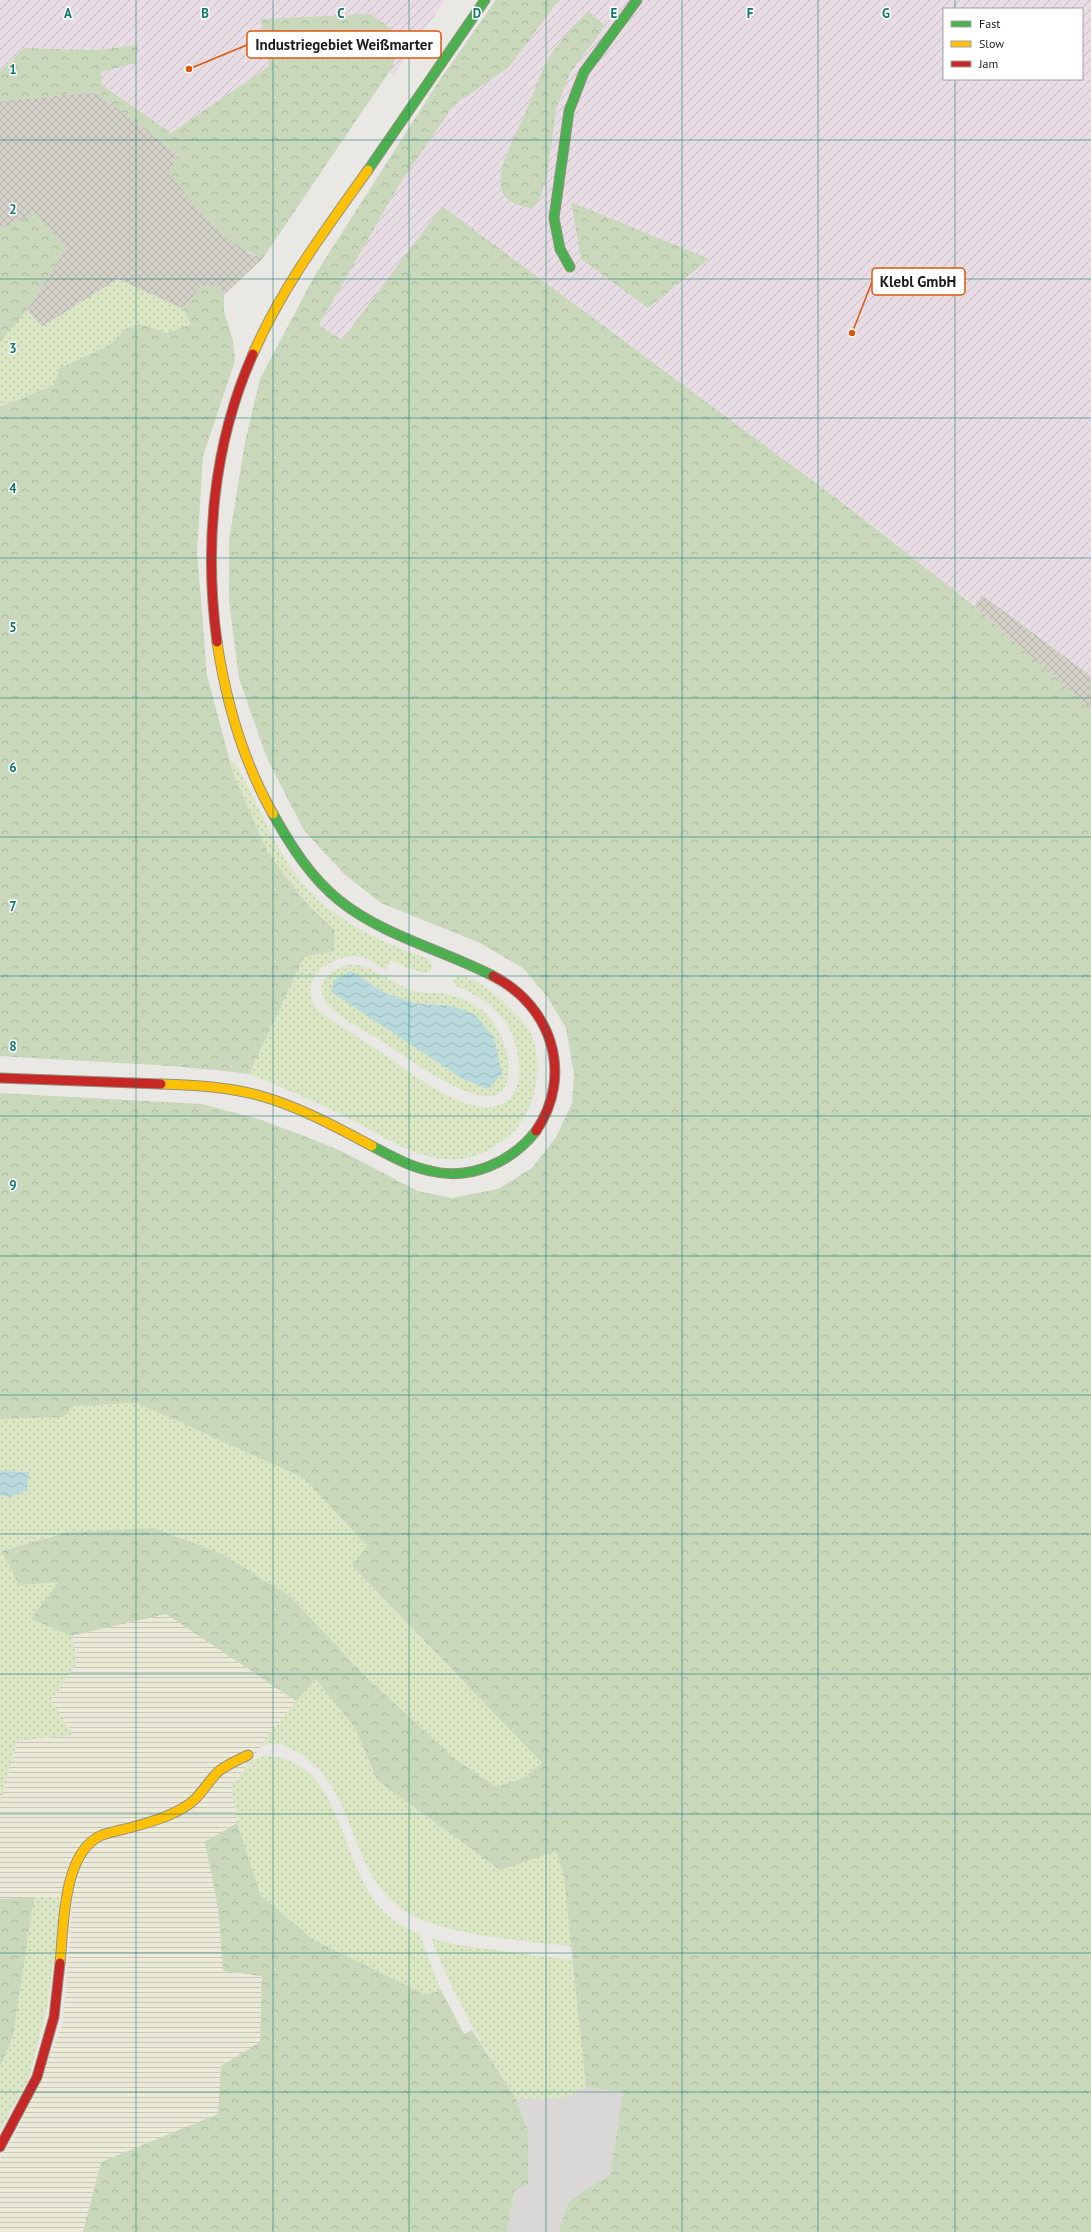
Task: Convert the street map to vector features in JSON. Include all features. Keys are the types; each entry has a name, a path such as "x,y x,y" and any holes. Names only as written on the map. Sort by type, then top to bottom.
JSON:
{"main road":[{"path":"0,1078 170,1084 220,1088 257,1094 294,1106 396,1157 438,1173 459,1174 482,1169 511,1156 530,1141 545,1116 555,1089 554,1060 547,1029 534,1007 513,987 489,972 394,931 364,916 337,898 309,868 283,832 262,794 242,747 230,710 220,664 210,575 212,522 222,446 233,406 263,331 294,278 485,0"},
{"path":"570,267 560,249 554,218 569,111 584,72 637,0"},
{"path":"0,2147 40,2069 54,2017 68,1884 82,1853 91,1842 102,1835 153,1822 184,1808 198,1798 218,1772 232,1762 248,1755"}],"shaded area":[{"path":"0,0 445,0 394,76 389,72 398,52 398,40 261,19 269,66 171,133 102,85 101,72 138,45 97,50 24,48 0,72"},
{"path":"559,0 619,0 622,3 624,0 1091,0 1091,676 982,596 974,606 856,513 443,207 342,340 319,325 399,185 454,105 509,67"},
{"path":"96,92 178,155 248,253 263,258 224,295 217,287 201,286 183,309 118,279 42,327 27,310 66,248 0,229 0,101"},
{"path":"982,595 1091,676 1091,709 974,606"},
{"path":"166,1614 296,1701 231,1786 237,1823 205,1842 218,1907 223,1971 262,1975 260,2042 221,2066 218,2114 101,2162 83,2232 0,2232 0,2157 13,2140 63,2023 73,1897 0,1899 0,1804 17,1741 74,1735 51,1701 78,1661 71,1636"},
{"path":"586,2087 623,2092 610,2174 569,2201 558,2232 507,2232 528,2131 516,2099 563,2098"}],"green space":[{"path":"496,0 559,0 509,67 454,105 399,185 319,325 342,340 442,206 856,513 974,606 1091,709 1091,2232 558,2232 569,2201 610,2174 623,2092 586,2087 564,1877 556,1851 500,1870 377,1780 355,1728 316,1679 296,1701 166,1614 71,1636 31,1619 58,1582 19,1585 2,1551 68,1532 153,1528 222,1554 291,1597 365,1676 455,1759 497,1787 522,1779 542,1763 352,1566 367,1546 304,1478 137,1403 74,1406 63,1417 0,1419 0,1093 202,1104 258,1119 307,1137 341,1151 418,1191 452,1198 498,1189 532,1168 556,1137 572,1103 574,1074 566,1028 548,998 523,968 480,943 381,903 343,873 303,829 266,756 239,678 229,601 229,540 245,442 260,379 315,275 437,84"},
{"path":"588,11 605,26 570,73 556,109 547,177 539,201 532,208 518,205 505,197 501,188 501,170 504,160 546,63 560,42"},
{"path":"371,14 387,25 396,35 398,47 393,66 263,258 248,252 222,233 168,173 178,155 96,92 0,101 0,72 24,48 97,50 138,45 136,63 101,72 102,85 171,133 269,66 261,19"},
{"path":"571,202 709,259 648,308 581,259"},
{"path":"36,213 66,248 27,310 0,343 0,229"},
{"path":"118,279 183,309 191,324 167,333 140,324 125,329 111,344 60,368 54,385 0,407 0,343 27,310 42,327"},
{"path":"201,286 217,287 224,295 224,311 233,341 235,361 203,456 197,551 207,675 233,773 268,853 307,904 335,930 334,951 304,957 249,1074 156,1065 0,1056 0,407 54,385 60,368 111,344 125,329 140,324 167,333 191,324 183,309"},
{"path":"229,759 237,766 277,845 288,863 301,881 316,897 341,918 359,929 408,952 424,957 431,963 432,968 426,973 410,969 391,960 386,970 369,960 358,956 349,956 329,963 314,977 311,985 311,995 315,1005 325,1016 428,1085 458,1100 472,1105 485,1107 500,1105 510,1098 516,1087 519,1074 519,1060 516,1046 511,1032 500,1015 483,1000 456,986 453,981 459,977 469,978 480,984 492,992 515,1013 528,1028 534,1040 537,1054 536,1083 533,1097 528,1110 513,1132 491,1149 470,1157 449,1160 428,1156 408,1149 322,1105 249,1074 304,957 334,951 335,930 307,904 268,853 233,773"},
{"path":"348,964 356,965 373,970 414,991 441,993 460,998 477,1006 494,1023 507,1052 509,1075 504,1089 499,1094 484,1096 458,1088 430,1073 345,1019 327,1004 322,995 322,985 324,979 333,971","holes":["351,971 383,992 413,1003 453,1006 494,1037 334,980"]},
{"path":"137,1403 304,1478 367,1546 352,1567 542,1763 522,1779 497,1787 455,1759 365,1676 291,1597 153,1528 68,1532 2,1551 59,1582 31,1619 71,1636 78,1661 51,1701 74,1735 17,1741 0,1804 0,1495 10,1497 29,1472 0,1471 0,1419 63,1417 74,1406"},
{"path":"316,1679 355,1728 377,1780 500,1870 556,1850 564,1877 573,1947 457,1931 415,1917 399,1907 382,1891 370,1872 332,1787 318,1769 300,1754 287,1747 276,1744 260,1746 296,1701"},
{"path":"266,1756 290,1761 308,1772 322,1789 334,1810 361,1878 372,1897 392,1919 419,1934 441,1990 426,1995 314,1940 261,1896 237,1823 231,1786 252,1760"},
{"path":"237,1823 261,1896 314,1940 426,1995 441,1990 464,2034 472,2030 516,2099 528,2131 528,2184 515,2191 507,2232 83,2232 101,2162 218,2114 221,2066 260,2042 262,1976 223,1971 218,1907 205,1842"},
{"path":"34,1897 62,1897 48,2004 29,2078 0,2131 0,2067 13,2036"},
{"path":"34,1897 13,2036 0,2067 0,1899"},
{"path":"431,1938 458,1945 573,1960 586,2087 563,2098 516,2099 469,2021 449,1981"}],"water":[{"path":"351,971 383,992 413,1003 453,1006 474,1014 494,1037 502,1074 488,1089 463,1079 331,992 334,980"},
{"path":"0,1471 29,1472 27,1490 10,1497 0,1495"}],"traffic: fast":[{"path":"368,170 485,0"},
{"path":"570,267 560,249 554,218 569,111 584,72 637,0"},
{"path":"273,814 302,861 320,882 340,901 375,924 493,976"},
{"path":"372,1146 416,1167 431,1171 460,1173 475,1171 503,1160 515,1152 536,1131"}],"traffic: slow":[{"path":"253,354 277,305 291,282 321,236 368,170"},
{"path":"217,642 225,687 237,731 244,752 262,794 273,814"},
{"path":"161,1084 212,1087 237,1090 261,1096 304,1112 372,1146"},
{"path":"60,1963 64,1911 72,1873 79,1857 89,1844 102,1835 156,1820 170,1815 189,1805 219,1771 229,1764 248,1755"}],"traffic: jam":[{"path":"217,642 213,605 212,569 212,532 215,495 229,423 239,388 253,354"},
{"path":"493,976 513,989 530,1005 543,1023 551,1044 555,1065 554,1087 547,1109 536,1131"},
{"path":"0,1078 161,1084"},
{"path":"0,2147 37,2077 54,2017 60,1963"}],"place":[{"name":"Industriegebiet Weißmarter","path":"189,69"},
{"name":"Klebl GmbH","path":"852,333"}]}
